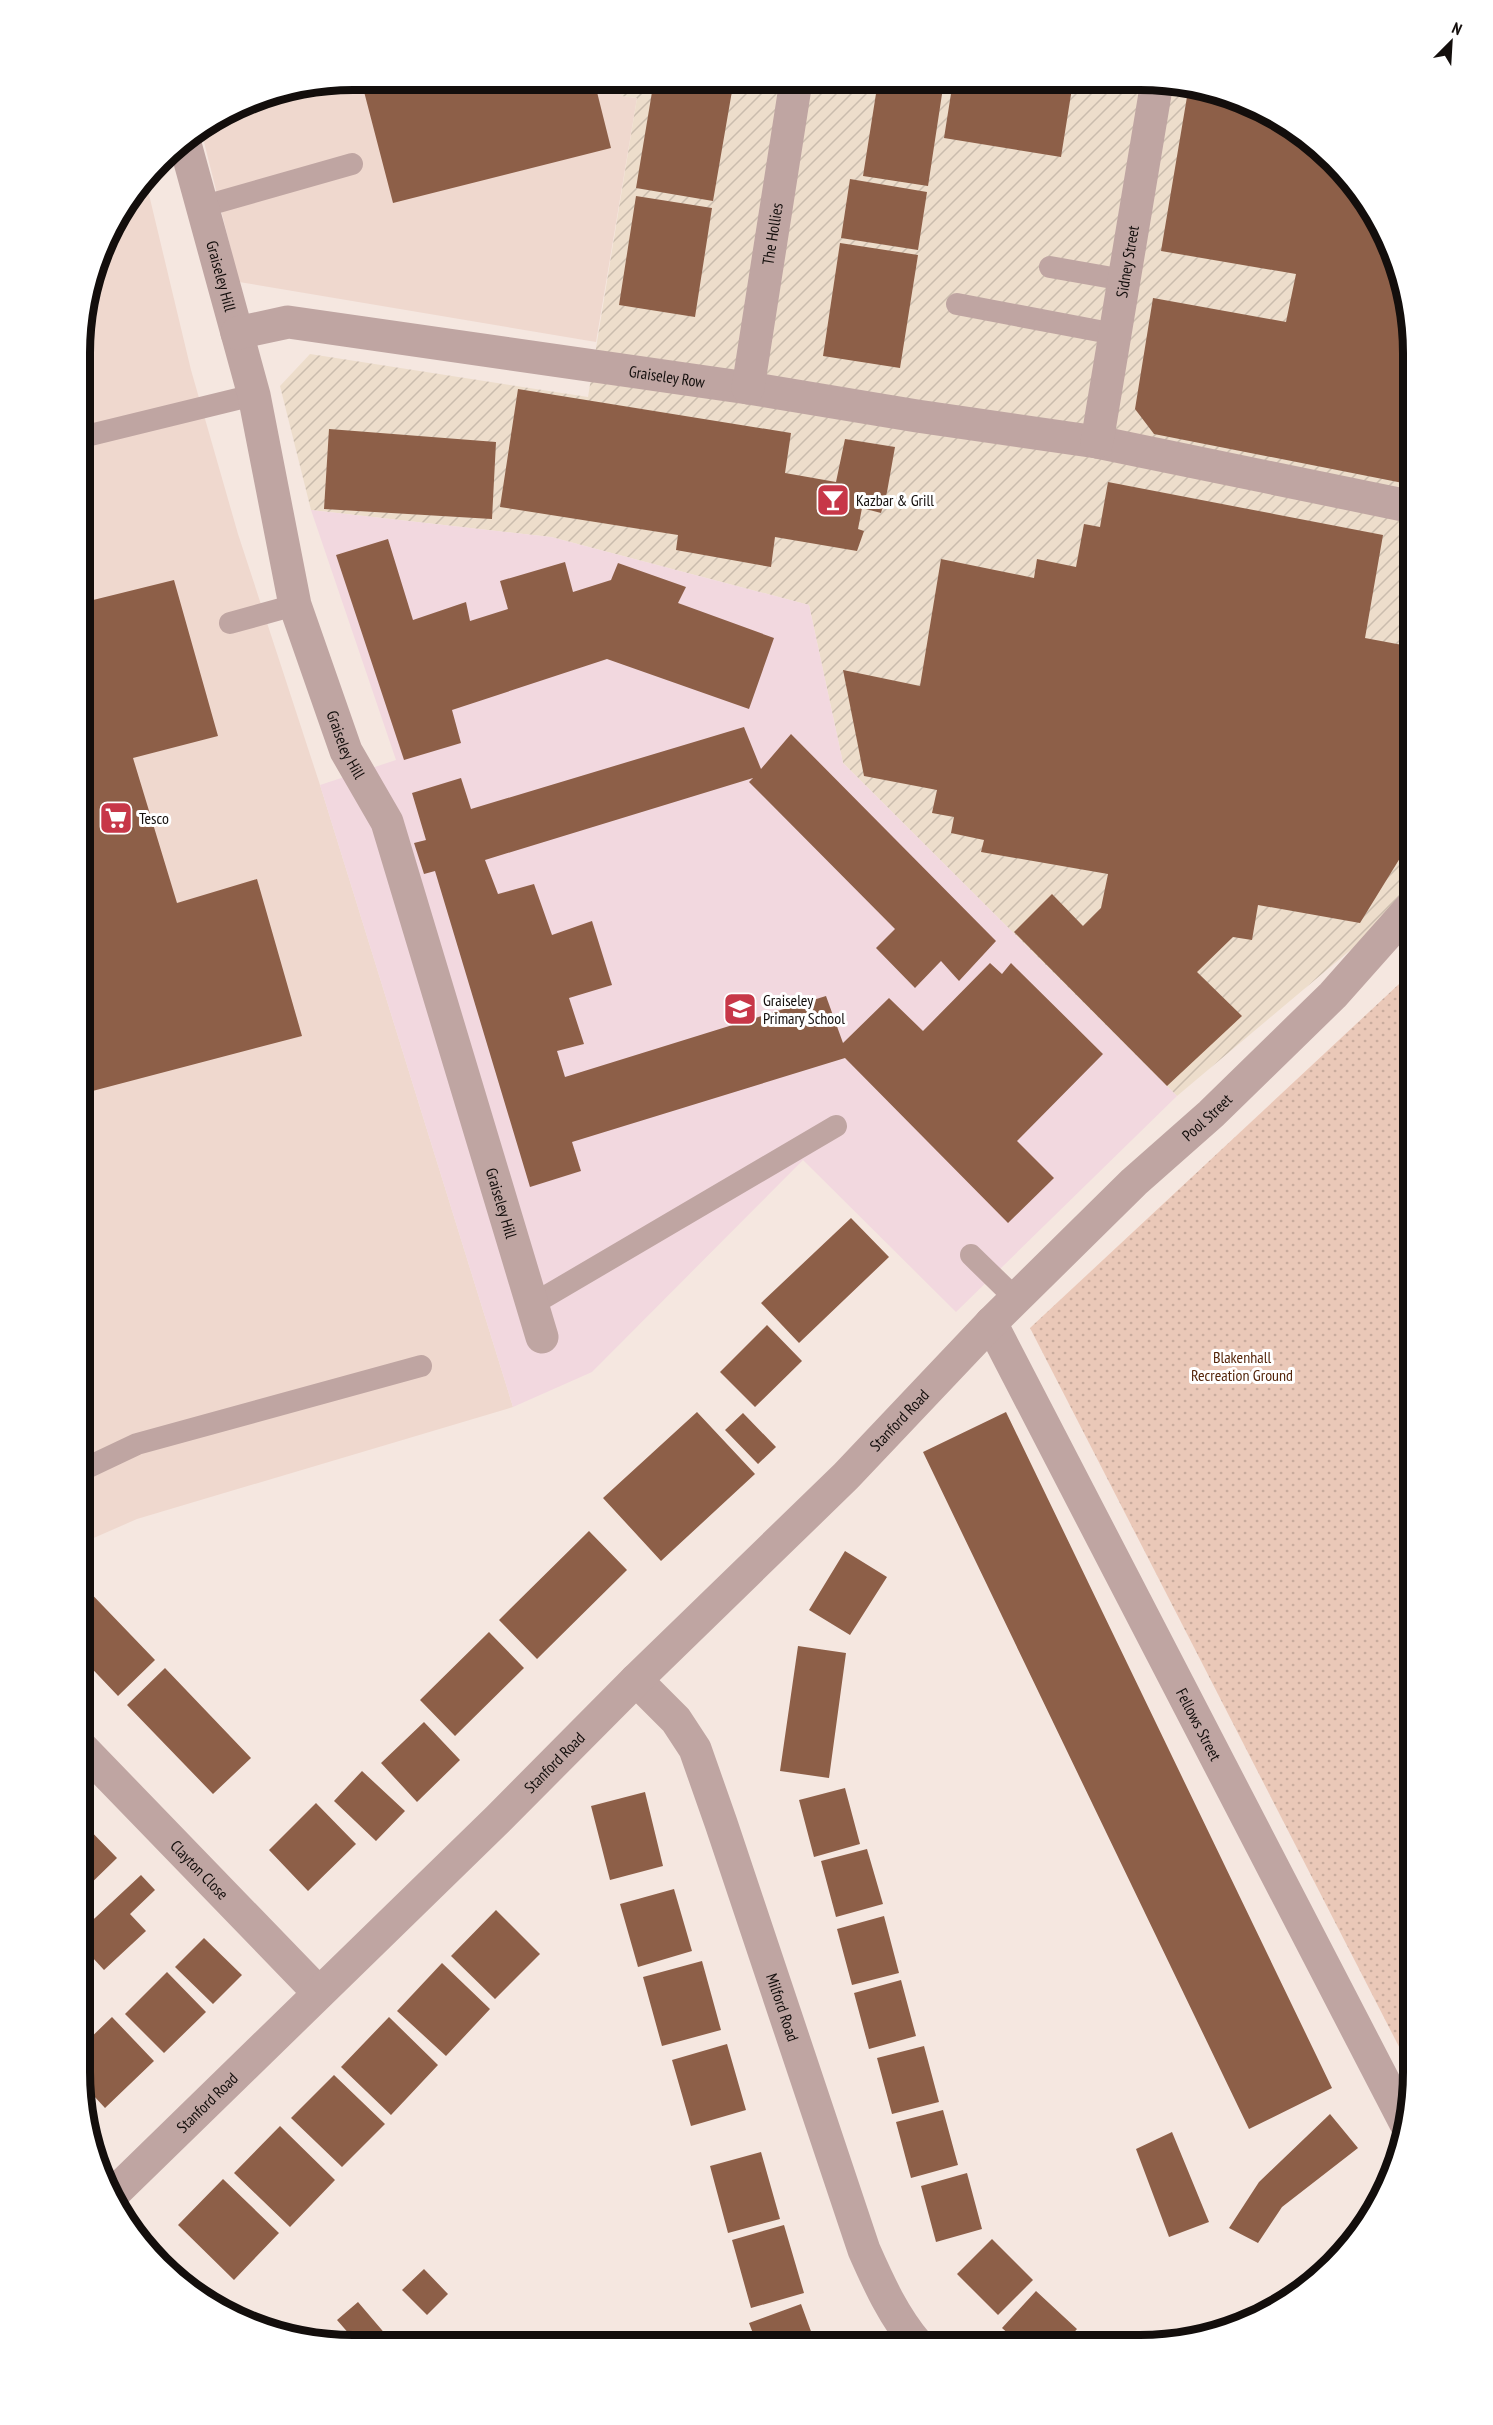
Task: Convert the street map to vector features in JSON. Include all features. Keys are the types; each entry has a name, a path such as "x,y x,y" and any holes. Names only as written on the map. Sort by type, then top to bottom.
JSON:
{"street":[{"name":"The Hollies","path":"748,388 795,90"},
{"name":"Sidney Street","path":"1097,442 1156,91"},
{"name":"Graiseley Hill","path":"186,149 254,395 295,605 346,751 387,822 542,1338"},
{"name":"Graiseley Row","path":"237,333 288,322 748,388 917,416 1097,442 1403,505"},
{"name":"Pool Street","path":"991,1323 1134,1182 1211,1114 1333,995 1403,916"},
{"name":"Stanford Road","path":"117,2190 846,1476 991,1323"},
{"name":"Fellows Street","path":"991,1323 1400,2112"},
{"name":"Milford Road","path":"636,1680 676,1720 694,1749 725,1834 864,2250 878,2281 910,2335"},
{"name":"Clayton Close","path":"90,1756 319,1993"}],"lane":[{"path":"201,207 352,164"},
{"path":"1050,267 1124,280"},
{"path":"957,304 1115,334"},
{"path":"90,435 254,395"},
{"path":"230,623 295,605"},
{"path":"533,1304 837,1126"},
{"path":"971,1255 1016,1299"},
{"path":"90,1466 136,1444 421,1366"}],"shaded area":[{"path":"353,90 621,90 621,96 637,98 596,342 239,282 203,137 236,117 268,104 301,95"},
{"path":"621,90 1140,90 1175,92 1208,99 1241,110 1286,134 1314,155 1338,179 1368,221 1383,252 1394,285 1401,318 1403,353 1403,899 1354,947 1177,1096 843,763 809,605 551,537 311,510 280,386 310,354 588,397 637,98 621,96"},
{"path":"148,188 191,370 238,534 320,785 513,1407 137,1519 90,1540 90,353 92,318 104,268 125,221"},
{"name":"Graiseley Primary School","path":"311,510 551,537 809,605 843,763 1177,1096 956,1312 803,1160 592,1372 513,1407 320,785 396,760"}],"green space":[{"name":"Blakenhall Recreation Ground","path":"1403,980 1403,2055 1030,1328"}],"building":[{"path":"364,90 596,90 611,148 393,203"},
{"path":"652,90 732,91 713,201 636,188"},
{"path":"877,90 943,90 928,186 863,176"},
{"path":"952,90 1072,90 1061,157 944,138"},
{"path":"1187,94 1225,104 1257,117 1286,134 1314,155 1338,179 1368,221 1383,252 1394,285 1401,318 1403,353 1403,483 1154,434 1135,409 1153,298 1286,322 1296,274 1161,251"},
{"path":"850,179 927,192 918,250 841,238"},
{"path":"636,196 712,208 695,317 619,305"},
{"path":"840,243 918,255 900,368 823,356"},
{"path":"518,389 791,433 785,473 836,482 845,439 895,447 881,513 862,508 858,529 864,531 857,551 775,537 771,567 676,550 678,535 500,507"},
{"path":"329,429 496,442 492,519 324,509"},
{"path":"1108,482 1383,535 1365,638 1403,645 1403,853 1360,923 1258,905 1252,940 1233,937 1197,972 1242,1016 1167,1086 1014,932 1052,894 1083,926 1101,908 1108,874 981,852 984,840 951,833 954,817 932,813 937,790 864,776 843,670 920,686 941,559 1034,578 1037,559 1076,567 1084,524 1100,527"},
{"path":"388,539 413,620 466,602 470,621 508,609 500,581 565,562 573,592 611,580 618,563 686,587 678,603 774,638 749,709 607,659 452,710 461,743 404,760 336,555"},
{"name":"Tesco","path":"174,580 218,736 133,758 177,903 257,879 302,1036 90,1092 90,601"},
{"path":"744,727 761,769 791,734 996,941 959,981 941,961 915,988 876,948 895,929 749,782 753,778 485,860 498,894 534,884 552,935 592,921 612,985 569,998 584,1044 557,1051 565,1077 826,996 843,1043 889,998 923,1031 990,963 1002,974 1011,963 1103,1054 1017,1141 1054,1178 1008,1223 845,1058 572,1142 581,1171 530,1187 435,871 424,874 414,843 426,840 412,793 461,778 471,809"},
{"path":"851,1218 889,1257 799,1343 761,1303"},
{"path":"767,1325 802,1361 755,1407 720,1372"},
{"path":"697,1412 755,1474 661,1561 603,1498"},
{"path":"1006,1412 1332,2088 1249,2129 923,1452"},
{"path":"743,1413 776,1447 758,1464 725,1430"},
{"path":"589,1531 627,1570 537,1659 499,1620"},
{"path":"845,1551 887,1577 850,1635 809,1610"},
{"path":"90,1592 155,1660 118,1696 90,1667"},
{"path":"489,1632 524,1668 455,1736 420,1700"},
{"path":"798,1646 846,1653 829,1778 780,1771"},
{"path":"165,1668 251,1758 213,1794 127,1705"},
{"path":"424,1722 460,1760 417,1802 381,1763"},
{"path":"362,1771 405,1811 376,1841 334,1801"},
{"path":"845,1788 860,1844 814,1857 799,1800"},
{"path":"645,1792 663,1866 610,1880 591,1806"},
{"path":"316,1803 356,1844 308,1891 269,1850"},
{"path":"90,1830 117,1858 90,1884"},
{"path":"867,1849 883,1904 836,1917 821,1861"},
{"path":"141,1875 155,1890 130,1914 146,1931 104,1970 90,1955 90,1923"},
{"path":"674,1889 692,1951 638,1967 620,1904"},
{"path":"496,1910 540,1954 495,1999 451,1956"},
{"path":"884,1916 899,1973 852,1985 837,1929"},
{"path":"204,1938 242,1975 213,2004 175,1967"},
{"path":"702,1961 721,2030 662,2046 643,1977"},
{"path":"442,1963 490,2009 446,2056 397,2011"},
{"path":"167,1972 206,2012 164,2053 125,2014"},
{"path":"901,1980 916,2036 869,2049 854,1993"},
{"path":"112,2017 154,2061 105,2108 91,2093 90,2038"},
{"path":"389,2017 438,2065 391,2115 341,2067"},
{"path":"727,2044 746,2110 691,2126 672,2060"},
{"path":"924,2046 939,2102 892,2114 877,2058"},
{"path":"334,2075 385,2124 342,2167 291,2118"},
{"path":"943,2110 958,2165 911,2178 896,2122"},
{"path":"1330,2114 1358,2148 1282,2207 1258,2243 1229,2228 1259,2182"},
{"path":"280,2126 335,2180 290,2227 234,2173"},
{"path":"1172,2132 1209,2222 1169,2237 1136,2149"},
{"path":"761,2152 780,2219 728,2233 710,2166"},
{"path":"967,2173 982,2229 936,2242 921,2186"},
{"path":"223,2179 279,2233 234,2280 178,2225"},
{"path":"784,2225 804,2293 751,2308 732,2240"},
{"path":"992,2239 1033,2280 998,2315 957,2274"},
{"path":"424,2269 448,2294 427,2315 402,2290"},
{"path":"1036,2291 1077,2329 1072,2335 1010,2335 1002,2328"},
{"path":"358,2302 386,2335 350,2335 337,2320"},
{"path":"801,2304 812,2335 754,2335 749,2323"}],"place":[{"name":"Kazbar & Grill","path":"833,500"},
{"name":"Tesco","path":"116,818"},
{"name":"Graiseley Primary School","path":"740,1009"}]}
